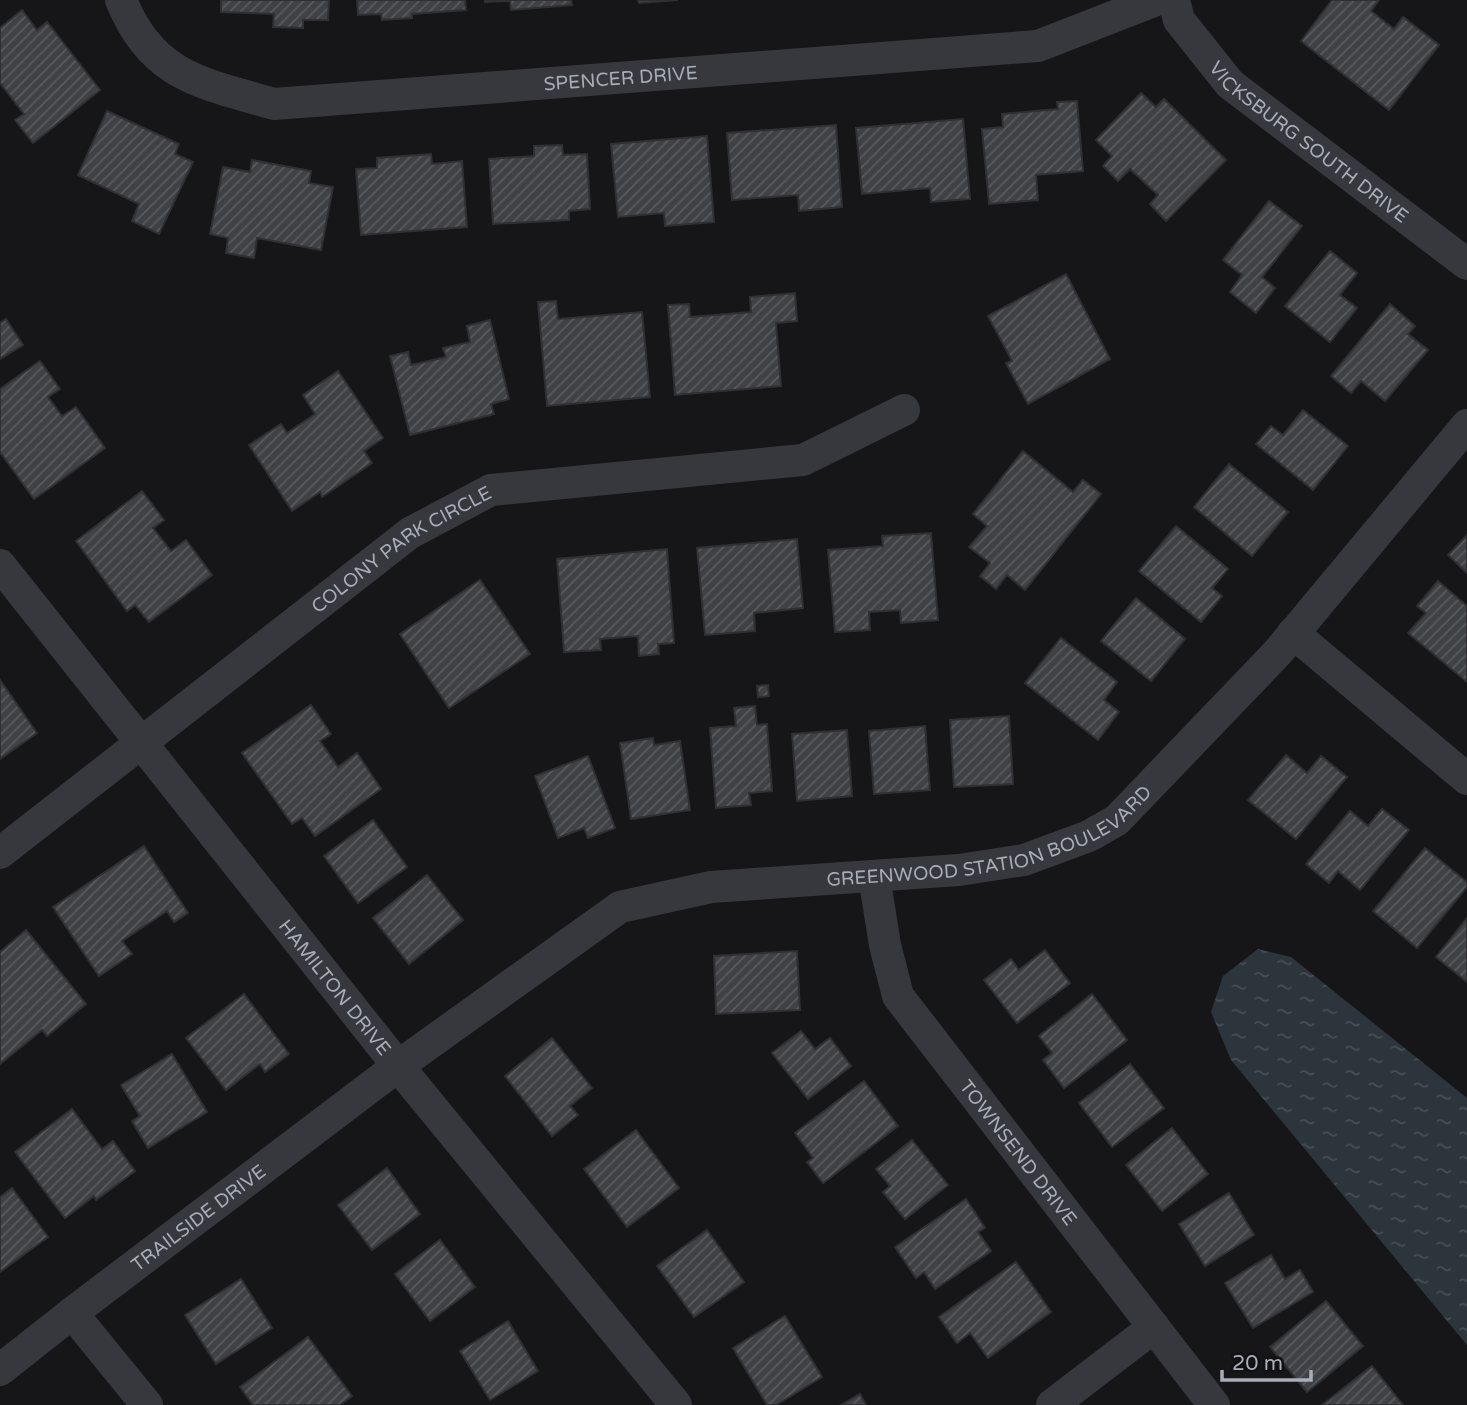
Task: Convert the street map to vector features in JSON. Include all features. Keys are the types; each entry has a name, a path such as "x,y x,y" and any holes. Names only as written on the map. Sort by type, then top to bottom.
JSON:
{"street":[{"name":"SPENCER DRIVE","path":"121,0 129,20 154,52 179,73 209,85 274,104 1038,46 1156,0"},
{"name":"VICKSBURG SOUTH DRIVE","path":"1174,0 1179,20 1230,84 1467,264"},
{"name":"COLONY PARK CIRCLE","path":"0,853 410,533 491,490 803,460 904,410"},
{"name":"GREENWOOD STATION BOULEVARD","path":"398,1066 620,907 711,887 958,870 1024,860 1089,836 1117,820 1293,633 1467,425"},
{"name":"HAMILTON DRIVE","path":"0,565 398,1066 676,1405"},
{"path":"1293,633 1467,779"},
{"name":"TOWNSEND DRIVE","path":"874,876 885,945 898,996 1214,1405"},
{"name":"TRAILSIDE DRIVE","path":"0,1370 398,1066"},
{"path":"72,1313 147,1405"},
{"path":"1052,1405 1154,1327"}],"water":[{"path":"1258,949 1291,957 1467,1098 1467,1345 1231,1060 1211,1012 1223,976"}],"building":[{"path":"221,0 329,0 328,20 303,20 303,28 273,27 274,14 221,12"},
{"path":"357,0 465,0 466,10 412,14 412,18 382,20 381,14 358,15"},
{"path":"485,0 571,0 572,5 511,10 510,1"},
{"path":"638,0 678,0 639,3"},
{"path":"1332,0 1379,0 1371,11 1394,29 1403,17 1439,45 1389,110 1301,41"},
{"path":"22,10 37,30 47,22 100,90 33,143 15,120 24,114 0,83 0,28"},
{"path":"1141,93 1156,107 1164,99 1226,160 1166,221 1150,204 1158,195 1130,169 1118,181 1103,166 1112,156 1096,140"},
{"path":"1077,101 1083,171 1036,175 1038,200 989,204 982,129 1003,127 1002,114 1058,109 1057,102"},
{"path":"107,111 179,144 175,154 193,162 159,234 132,221 139,204 78,175"},
{"path":"963,119 970,199 931,202 930,188 862,194 856,128"},
{"path":"836,125 842,207 799,211 798,195 732,200 727,133"},
{"path":"707,136 714,222 665,226 664,213 618,217 611,144"},
{"path":"562,145 563,155 587,154 590,209 569,211 569,220 493,224 489,159 534,156 534,146"},
{"path":"431,154 432,164 462,161 467,227 361,235 356,169 377,168 377,158"},
{"path":"252,160 311,171 309,183 333,187 321,250 257,238 254,258 226,253 228,238 210,234 223,167 250,172"},
{"path":"1269,201 1302,226 1262,277 1275,288 1256,313 1230,292 1242,275 1223,260"},
{"path":"1330,251 1357,273 1340,295 1357,308 1330,342 1285,306"},
{"path":"1066,274 1110,359 1028,404 1006,363 1012,361 988,316"},
{"path":"795,293 797,321 776,323 781,386 675,395 668,305 689,304 690,317 751,312 750,297"},
{"path":"556,301 558,319 642,312 650,397 547,406 538,302"},
{"path":"1390,304 1415,326 1408,334 1428,350 1385,401 1361,381 1351,393 1331,376"},
{"path":"6,319 23,345 0,359 0,323"},
{"path":"490,320 509,399 491,404 494,414 410,435 390,356 408,352 411,365 446,357 443,348 470,342 467,326"},
{"path":"40,361 60,389 48,397 62,416 76,407 105,448 34,499 0,452 0,389"},
{"path":"338,371 383,438 364,451 372,463 322,497 320,492 292,511 249,445 281,424 287,433 315,414 303,395"},
{"path":"1303,410 1348,446 1313,490 1256,444 1271,426 1283,435"},
{"path":"1023,451 1073,492 1083,480 1101,494 1025,590 1007,575 996,589 980,576 990,563 969,547 987,526 973,514"},
{"path":"1229,464 1288,512 1252,556 1194,507"},
{"path":"142,491 164,520 153,528 171,551 186,540 212,575 149,622 135,605 127,611 76,541"},
{"path":"1176,526 1228,569 1212,588 1222,596 1201,622 1139,571"},
{"path":"931,533 938,620 901,623 900,610 869,612 870,630 835,632 828,550 883,546 882,536"},
{"path":"1467,535 1467,573 1448,555"},
{"path":"797,539 803,608 754,613 755,631 705,635 697,548"},
{"path":"667,549 674,643 658,644 659,654 639,656 638,636 600,639 601,650 564,652 557,559"},
{"path":"480,580 530,654 449,708 400,634"},
{"path":"1438,581 1467,606 1467,682 1408,633 1426,613 1417,606"},
{"path":"1136,598 1185,639 1151,681 1101,641"},
{"path":"1061,638 1117,682 1104,700 1119,712 1098,740 1025,683"},
{"path":"0,680 37,733 0,759"},
{"path":"768,685 769,696 758,697 757,686"},
{"path":"311,705 331,734 320,741 338,767 357,753 381,789 315,836 302,818 292,824 242,753"},
{"path":"755,706 757,725 767,724 772,791 749,793 751,805 716,808 710,728 736,726 734,708"},
{"path":"1009,716 1013,784 954,787 950,720"},
{"path":"925,726 930,790 874,794 869,731"},
{"path":"847,730 852,796 797,801 792,734"},
{"path":"653,738 654,745 680,741 690,810 631,819 620,743"},
{"path":"1286,755 1307,773 1321,756 1347,777 1296,839 1248,800"},
{"path":"588,756 615,828 588,838 584,828 558,838 535,776"},
{"path":"1382,809 1409,830 1360,890 1338,871 1329,883 1306,864 1350,811 1368,826"},
{"path":"373,820 407,867 358,903 324,856"},
{"path":"144,846 188,913 174,922 167,911 122,941 132,954 99,976 53,907"},
{"path":"1425,848 1467,882 1467,887 1417,948 1373,911"},
{"path":"427,875 463,920 409,964 373,918"},
{"path":"1467,918 1467,982 1436,957"},
{"path":"26,930 86,1004 47,1036 42,1030 0,1064 0,952"},
{"path":"1045,950 1070,983 1017,1023 984,980 1011,959 1019,970"},
{"path":"797,951 800,1010 716,1014 714,956"},
{"path":"244,994 289,1054 265,1072 260,1064 226,1090 186,1038"},
{"path":"1092,994 1127,1040 1064,1088 1043,1060 1052,1053 1039,1036"},
{"path":"801,1031 815,1049 830,1038 851,1066 808,1099 772,1053"},
{"path":"552,1038 592,1088 570,1106 578,1115 552,1136 505,1076"},
{"path":"172,1054 207,1112 148,1148 132,1121 140,1116 121,1085"},
{"path":"1130,1064 1164,1108 1112,1147 1079,1103"},
{"path":"864,1081 898,1126 823,1183 807,1162 813,1158 795,1133"},
{"path":"72,1109 102,1149 113,1141 135,1171 96,1200 94,1196 65,1218 15,1152"},
{"path":"1172,1128 1208,1174 1162,1211 1126,1165"},
{"path":"636,1130 679,1188 627,1227 584,1169"},
{"path":"912,1140 948,1185 905,1219 883,1192 890,1186 876,1169"},
{"path":"387,1168 420,1214 372,1250 338,1205"},
{"path":"12,1188 48,1237 0,1272 0,1197"},
{"path":"1229,1193 1254,1235 1205,1266 1179,1224"},
{"path":"966,1199 985,1228 978,1232 991,1251 935,1289 924,1272 916,1278 895,1247"},
{"path":"707,1230 744,1282 694,1317 657,1266"},
{"path":"440,1240 475,1287 430,1321 395,1274"},
{"path":"1271,1255 1285,1279 1300,1270 1313,1292 1253,1328 1225,1283"},
{"path":"1016,1262 1051,1312 988,1358 970,1333 957,1343 939,1317"},
{"path":"241,1279 272,1328 216,1364 185,1315"},
{"path":"1326,1301 1363,1346 1307,1392 1270,1347"},
{"path":"785,1316 822,1377 776,1405 767,1405 733,1348"},
{"path":"508,1321 538,1371 490,1400 460,1351"},
{"path":"308,1337 352,1396 340,1405 253,1405 240,1387"},
{"path":"1372,1366 1403,1405 1322,1405"},
{"path":"860,1394 866,1405 841,1405"}]}
